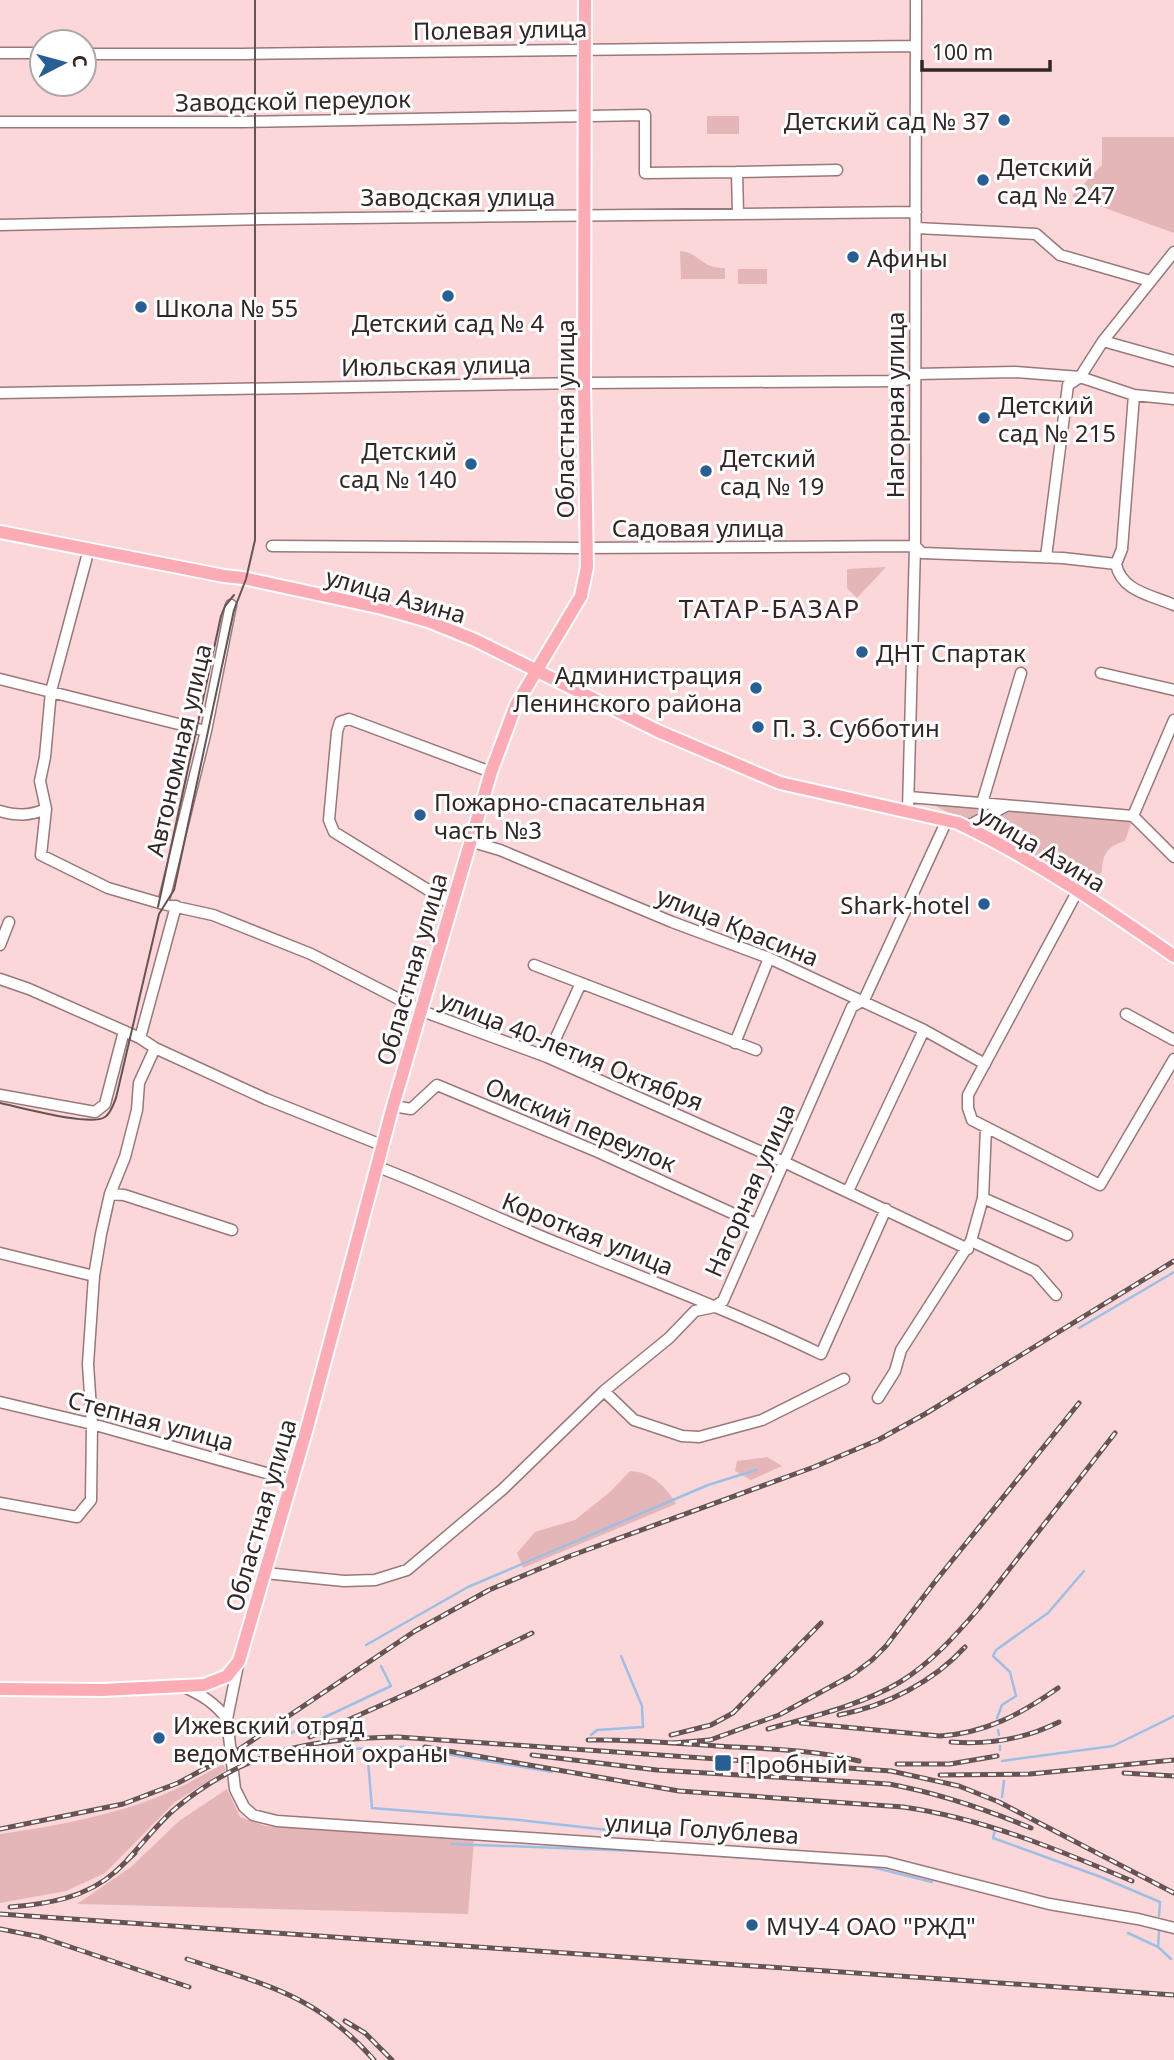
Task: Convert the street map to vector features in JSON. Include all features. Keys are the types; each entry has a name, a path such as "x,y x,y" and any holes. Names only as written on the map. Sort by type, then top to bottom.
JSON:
{"main road":[{"name":"Областная улица","path":"239,1661 393,1106 491,772 516,705 581,596 587,567 584,383 585,0"},
{"name":"улица Азина","path":"0,532 243,578 382,608 428,621 475,640 658,731 780,783 908,803 984,835 1174,956"},
{"path":"0,1689 102,1690 204,1685 227,1676 239,1661"}],"street":[{"name":"Нагорная улица","path":"908,803 915,546 916,0"},
{"name":"Полевая улица","path":"98,54 916,46"},
{"path":"0,53 28,53"},
{"name":"Заводской переулок","path":"0,122 243,122 645,115 645,173 737,172"},
{"path":"738,214 737,172 837,170"},
{"name":"Заводская улица","path":"0,225 262,219 916,212"},
{"path":"916,228 1036,234 1060,255 1150,281"},
{"path":"1046,557 1068,385 1080,377 1102,341 1174,252"},
{"path":"1102,341 1174,362"},
{"name":"Июльская улица","path":"0,393 584,383 904,381 916,374 1015,372 1080,377 1134,395 1174,399"},
{"path":"1134,395 1122,548 1116,564 1119,578 1128,587 1174,605"},
{"name":"Садовая улица","path":"272,546 915,546 922,553 1046,557 1116,564"},
{"path":"0,811 17,816 46,809 40,781 51,691 89,550"},
{"name":"Автономная улица","path":"163,904 206,731 231,605"},
{"path":"982,803 1021,673"},
{"path":"1101,673 1174,690"},
{"path":"0,679 206,731"},
{"path":"451,904 334,832 329,820 340,722 349,719 491,772"},
{"path":"1133,816 1174,720"},
{"path":"908,803 982,803 1133,816 1174,857"},
{"path":"966,827 1006,806"},
{"name":"улица 40-летия Октября","path":"46,809 41,855 108,888 214,915 311,954 422,1011 547,1057 886,1209 1035,1271 1056,1294"},
{"name":"Нагорная улица","path":"265,1573 344,1581 375,1580 407,1570 503,1489 604,1391 670,1338 695,1311 714,1307 723,1301 852,1007 864,1000 947,820"},
{"name":"улица Красина","path":"469,841 499,850 672,922 769,958 864,1000 985,1064"},
{"path":"1077,892 968,1096 972,1120 1100,1185 1174,1059"},
{"path":"140,1038 176,906"},
{"path":"0,945 9,922"},
{"path":"735,1043 769,958"},
{"path":"534,965 756,1051"},
{"path":"0,982 29,989 140,1038 155,1048 266,1099 384,1146"},
{"path":"547,1057 580,983"},
{"path":"1126,1014 1174,1040"},
{"path":"848,1191 924,1030"},
{"path":"0,1095 95,1112 105,1104 124,1031"},
{"path":"0,1503 77,1517 91,1500 92,1424 88,1364 94,1276 110,1194 125,1157 137,1110 139,1083 155,1048"},
{"name":"Омский переулок","path":"393,1106 411,1108 437,1085 598,1152 756,1224"},
{"path":"878,1398 895,1371 901,1350 969,1245 983,1198 986,1128"},
{"name":"Короткая улица","path":"378,1167 766,1327 821,1354 886,1209"},
{"path":"110,1194 124,1195 232,1230"},
{"path":"983,1198 1067,1235"},
{"path":"0,1252 94,1276"},
{"path":"604,1391 634,1420 682,1436 699,1437 762,1420 844,1379"},
{"name":"Степная улица","path":"0,1402 92,1424 291,1480"},
{"path":"227,1719 239,1661"},
{"path":"184,1687 203,1695 217,1706 227,1719"},
{"name":"улица Голублева","path":"227,1719 234,1789 244,1807 253,1815 277,1821 887,1862 1049,1904 1174,1928"}],"shaded area":[{"path":"707,116 739,116 739,134 707,134"},
{"path":"1102,137 1174,137 1174,233 1072,196 1102,165"},
{"path":"680,251 692,254 710,266 725,268 725,279 681,279"},
{"path":"738,269 767,269 767,284 738,284"},
{"path":"886,567 857,598 847,588 847,569"},
{"path":"926,801 1133,818 1125,841 1114,845 1107,852 1102,872 1088,887"},
{"path":"767,1457 782,1466 751,1480 735,1471 737,1461"},
{"path":"630,1471 645,1474 657,1481 668,1491 676,1504 523,1568 517,1553 535,1532 575,1520 610,1492"},
{"path":"223,1764 226,1770 175,1802 105,1873 66,1891 0,1903 0,1834 66,1823 133,1806 174,1790"},
{"path":"227,1789 240,1817 265,1826 474,1840 468,1914 77,1904 131,1867 179,1821"}],"waterway":[{"path":"1079,1328 1174,1272"},
{"path":"366,1645 468,1587 708,1485 756,1470"},
{"path":"997,1718 1002,1705 1016,1696 1010,1672 993,1656 996,1650 1048,1613 1084,1571"},
{"path":"591,1735 597,1730 643,1727 642,1706 621,1656"},
{"path":"289,1734 391,1686 381,1666"},
{"path":"1002,1761 1113,1746 1174,1716"},
{"path":"998,1730 999,1735"},
{"path":"292,1757 323,1750 405,1747 552,1772"},
{"path":"368,1761 372,1808 626,1832"},
{"path":"1002,1797 1004,1781"},
{"path":"995,1830 993,1838 1101,1877 1160,1902 1159,1916"},
{"path":"452,1844 664,1852"},
{"path":"678,1853 872,1867 932,1882"},
{"path":"1158,1947 1159,1932"},
{"path":"1128,1933 1158,1947 1171,1959"}],"tram line":[{"path":"0,1103 85,1120 105,1117 112,1109 159,914 174,890 234,610 246,579 255,540 255,0"},
{"path":"158,907 221,616 234,595"}],"railway":[{"path":"0,1829 123,1804 178,1783 232,1754 415,1631 489,1590 570,1556 814,1467 878,1440 1174,1261"},
{"path":"673,1743 710,1740 779,1715 852,1675 872,1660 886,1646 1079,1403"},
{"path":"768,1729 836,1710 869,1697 900,1682 933,1657 979,1608 1115,1433"},
{"path":"671,1735 711,1725 733,1713 821,1623"},
{"path":"310,1737 532,1633"},
{"path":"839,1715 857,1711 908,1691 938,1671 965,1647"},
{"path":"801,1723 940,1736 957,1734 1002,1721 1058,1688"},
{"path":"951,1742 1006,1740 1059,1722"},
{"path":"128,1859 176,1808 228,1773 254,1761 280,1752 336,1740 398,1737 891,1771 959,1786 999,1802 1174,1893"},
{"path":"588,1740 788,1750 859,1761"},
{"path":"425,1747 679,1791 903,1807 933,1812 1020,1836 1132,1881"},
{"path":"532,1755 657,1770 889,1784 961,1802 1031,1828"},
{"path":"897,1764 950,1764 997,1756"},
{"path":"940,1775 1030,1774 1174,1760"},
{"path":"1124,1773 1174,1776"},
{"path":"10,1907 38,1904 79,1894 104,1881 135,1853"},
{"path":"0,1914 1174,1995"},
{"path":"0,1929 41,1937 189,1987"},
{"path":"187,1959 266,1985 311,2006 332,2020 374,2060"},
{"path":"345,2021 365,2033 392,2060"}],"place":[{"name":"Детский сад № 37","path":"1004,120"},
{"name":"Детский сад № 247","path":"983,180"},
{"name":"Афины","path":"853,257"},
{"name":"Детский сад № 4","path":"448,296"},
{"name":"Школа № 55","path":"141,307"},
{"name":"Детский сад № 215","path":"984,418"},
{"name":"Детский сад № 140","path":"471,464"},
{"name":"Детский сад № 19","path":"706,471"},
{"name":"ДНТ Спартак","path":"862,652"},
{"name":"Администрация Ленинского района","path":"756,688"},
{"name":"П. З. Субботин","path":"758,727"},
{"name":"Пожарно-спасательная часть №3","path":"420,815"},
{"name":"Shark-hotel","path":"984,904"},
{"name":"Ижевский отряд ведомственной охраны","path":"159,1738"},
{"name":"Пробный","path":"723,1763"},
{"name":"МЧУ-4 ОАО \"РЖД\"","path":"752,1925"}],"district":[{"name":"ТАТАР-БАЗАР","path":"770,608"}]}
